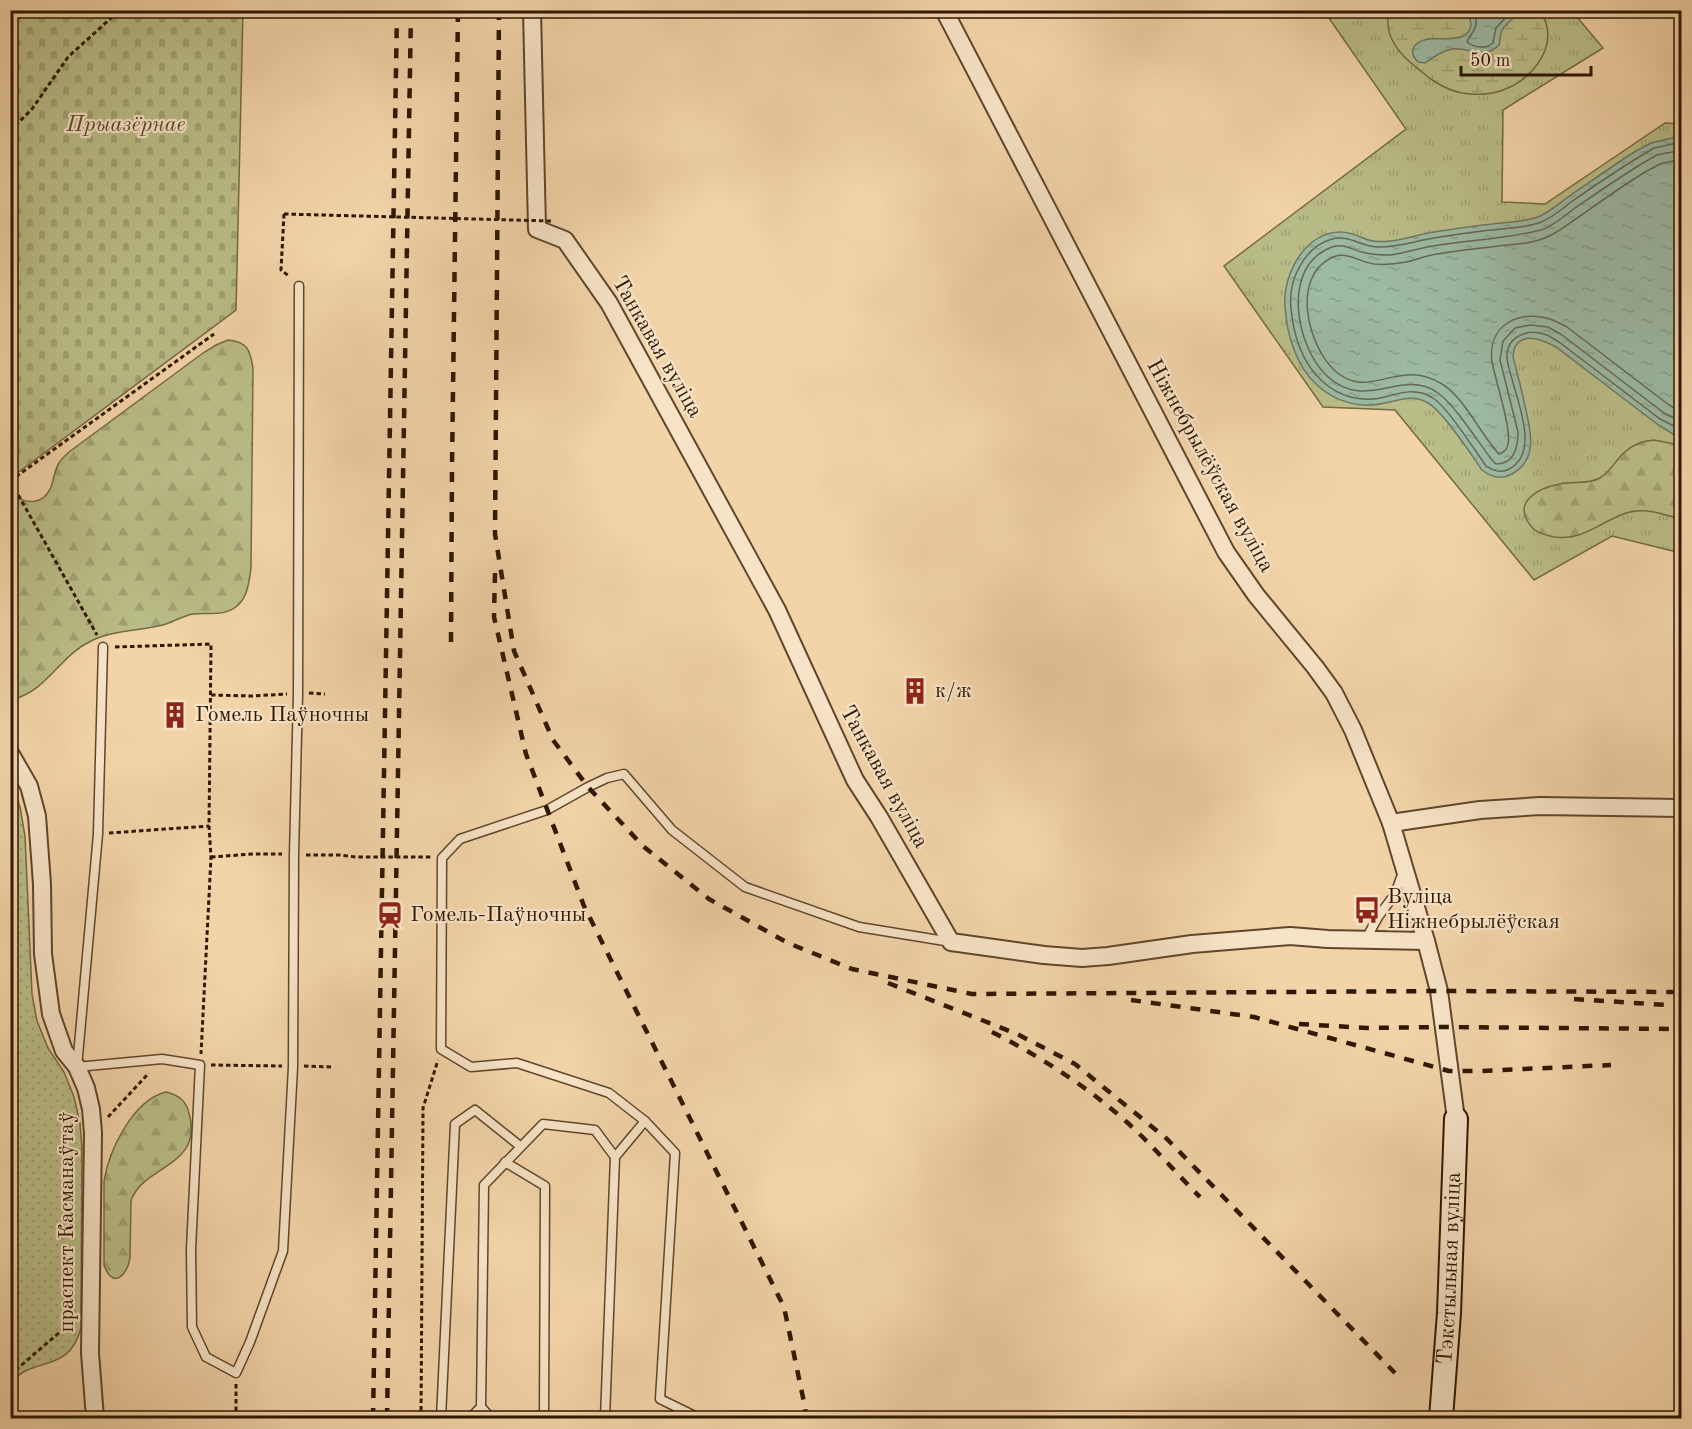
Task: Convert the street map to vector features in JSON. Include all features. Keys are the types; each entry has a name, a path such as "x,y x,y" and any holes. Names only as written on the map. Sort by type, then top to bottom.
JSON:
{"street":[{"path":"532,10 544,225"},
{"name":"Ніжнебрылёўская вуліца","path":"944,10 1226,552 1256,595 1334,693 1353,730 1391,823 1439,991 1456,1119"},
{"name":"Танкавая вуліца","path":"544,225 565,240 609,303 777,610 855,780 951,942"},
{"name":"праспект Касманаўтаў","path":"10,753 20,766 29,786 37,816 42,884 43,954 51,1014 64,1051 77,1067 86,1088 91,1109 93,1133 90,1353 94,1419"},
{"path":"1391,823 1480,810 1540,806 1682,808"},
{"path":"951,942 1044,956 1082,958 1267,937 1426,942"},
{"name":"Тэкстыльная вуліца","path":"1442,1419 1449,1313 1456,1119"}],"lane":[{"path":"103,647 98,834 77,1067 162,1059 200,1065 191,1249 192,1327 206,1357 236,1373 250,1342 283,1251 293,1066 294,855 298,694 299,286"},
{"path":"699,1419 660,1399 675,1153 645,1121 609,1093 517,1063 471,1067 441,1049 442,858 460,839 547,810 607,778 624,774 672,830 745,887 859,927 951,942"},
{"path":"1366,939 1378,917 1395,894 1405,867"},
{"path":"441,1419 454,1124 476,1110 520,1146"},
{"path":"605,1419 615,1157 645,1121"},
{"path":"491,1419 481,1407 484,1185 543,1124 595,1130 615,1157"},
{"path":"505,1162 545,1186 544,1419"},
{"path":"470,1419 481,1407"}],"path":[{"path":"10,132 32,109 68,57 120,10"},
{"path":"281,270 284,214 544,225"},
{"path":"214,334 11,481 103,647 211,644 209,826 212,857 200,1065 246,1065"},
{"path":"211,695 251,696"},
{"path":"98,834 209,826"},
{"path":"212,857 253,854 442,858"},
{"path":"421,1419 423,1108 441,1049"},
{"path":"93,1133 162,1059"},
{"path":"10,1375 91,1304"},
{"path":"236,1373 236,1419"}],"green space":[{"name":"Прыазёрнае","path":"11,10 243,11 236,310 16,474 10,470"},
{"path":"1324,11 1572,11 1603,48 1503,110 1502,202 1545,204 1665,123 1681,124 1681,553 1612,536 1534,580 1395,410 1323,407 1224,266 1406,129"},
{"path":"1389,11 1539,11 1546,23 1547,44 1538,64 1513,86 1488,94 1462,93 1434,81 1400,52 1389,33"},
{"path":"228,340 240,343 247,348 253,368 251,568 244,598 227,612 193,614 163,625 99,637 70,655 35,689 11,700 11,494 28,501 43,498 51,487 59,463 69,452 203,353"},
{"path":"1654,440 1681,445 1681,519 1654,512 1636,511 1615,517 1585,533 1562,538 1541,533 1530,525 1525,517 1524,509 1530,497 1537,492 1560,484 1600,478 1631,448"},
{"path":"11,781 20,807 25,836 32,994 37,1021 48,1048 64,1072 74,1097 80,1123 82,1148 81,1328 75,1343 68,1352 59,1359 29,1369 11,1383"},
{"path":"166,1092 181,1099 188,1108 191,1131 188,1145 170,1164 147,1179 131,1201 130,1258 123,1275 119,1278 111,1277 104,1265 104,1181 111,1155 124,1128 133,1116 154,1097"}],"water":[{"path":"1516,10 1514,17 1502,30 1499,45 1494,49 1482,52 1452,49 1425,63 1418,62 1413,51 1419,42 1428,39 1460,37 1469,31 1471,23 1467,11"},
{"path":"1681,136 1681,436 1657,424 1556,347 1534,339 1523,339 1515,347 1513,357 1529,422 1530,451 1527,460 1512,474 1496,477 1482,470 1449,423 1428,403 1412,398 1376,405 1349,403 1324,391 1303,369 1290,339 1285,295 1287,282 1298,258 1317,239 1341,232 1380,242 1434,232 1532,219 1551,210 1636,151 1651,143"}],"railway":[{"path":"373,1418 397,10"},
{"path":"387,1418 411,10"},
{"path":"451,642 458,10"},
{"path":"499,10 495,534 514,651 553,740 588,787 643,846 709,899 788,943 852,969 972,994 1682,992"},
{"path":"495,573 494,617 526,754 584,906 784,1307 806,1418"},
{"path":"888,983 1017,1034 1075,1064 1167,1139 1395,1373"},
{"path":"1574,999 1682,1006"},
{"path":"1131,1000 1254,1017 1449,1071 1611,1065"},
{"path":"1299,1024 1367,1028 1682,1029"},
{"path":"992,1032 1046,1062 1113,1110 1200,1197"}],"place":[{"name":"к/ж","path":"915,691"},
{"name":"Гомель Паўночны","path":"175,715"},
{"name":"Вуліца Ніжнебрылёўская","path":"1367,910"},
{"name":"Гомель-Паўночны","path":"390,915"}]}
